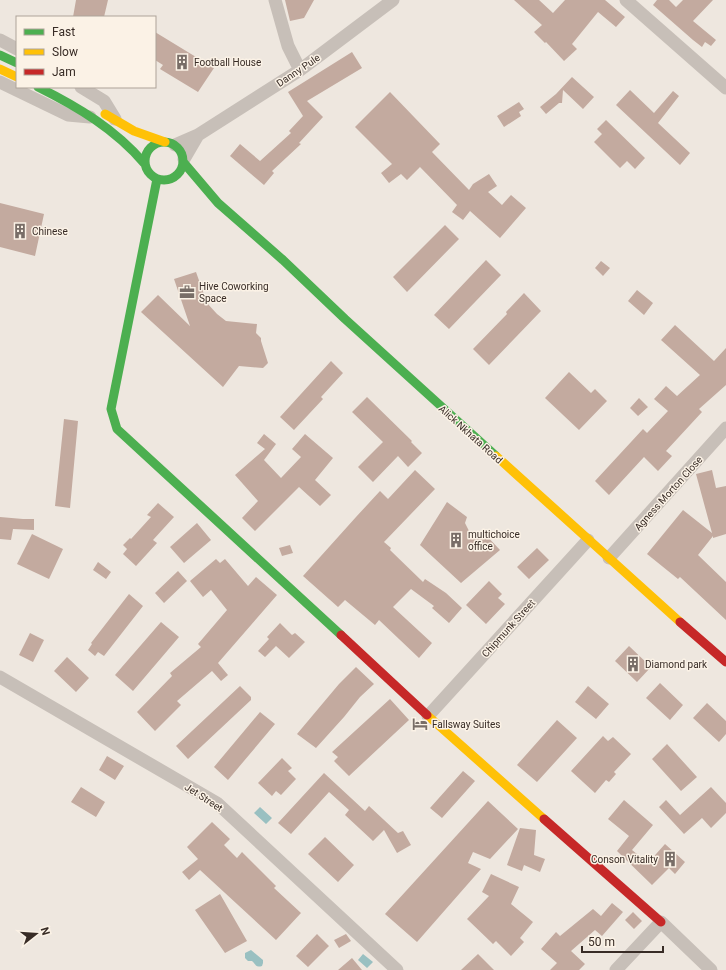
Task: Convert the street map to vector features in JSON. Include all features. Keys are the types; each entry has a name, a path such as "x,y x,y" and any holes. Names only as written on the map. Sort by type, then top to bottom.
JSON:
{"main road":[{"path":"0,55 16,63"},
{"path":"0,69 16,77"},
{"path":"40,88 93,110 146,137 170,144 181,151 184,161 180,172 169,180"},
{"path":"77,90 108,128 136,152 144,163 148,172 157,179 181,183"},
{"path":"144,163 146,154 152,146 156,144 170,144"},
{"name":"Alick Nkhata Road","path":"184,161 218,203"},
{"path":"157,179 111,409 117,429 428,716 661,922"},
{"name":"Alick Nkhata Road","path":"192,187 218,203 283,260 345,319 588,540 726,662"}],"street":[{"path":"275,0 288,46 300,70"},
{"name":"Danny Pule","path":"170,144 198,135 300,70 393,0"},
{"path":"626,0 726,88"},
{"path":"0,40 16,48"},
{"path":"0,82 68,115 93,110"},
{"path":"77,90 104,101 116,122"},
{"name":"Danny Pule","path":"184,161 198,135"},
{"name":"Agness Morton Close","path":"609,558 726,428"},
{"name":"Chipmunk Street","path":"428,716 588,540"},
{"name":"Jet Street","path":"0,677 217,803 397,970"},
{"path":"616,970 661,922 711,970"}],"water":[{"path":"260,807 272,818 266,824 254,813"},
{"path":"251,950 263,960 262,966 257,966 252,961 248,961 245,958 245,953"},
{"path":"363,954 373,962 367,968 358,960"}],"building":[{"path":"76,0 108,0 104,16 73,16"},
{"path":"285,0 314,0 304,18 290,21"},
{"path":"514,0 539,0 553,13 565,0 605,0 625,17 616,27 598,12 572,44 577,49 564,61 534,32 542,25"},
{"path":"657,0 669,0 676,7 683,0 713,0 693,21 716,40 711,46 705,42 702,47 653,5"},
{"name":"Football House","path":"156,33 214,68 198,92 160,69 163,65 156,61"},
{"path":"352,52 362,68 307,101 323,117 299,143 301,144 272,171 274,173 264,185 230,156 240,144 260,161 291,133 289,131 303,116 288,92"},
{"path":"572,77 594,97 583,109 563,90 562,103 559,103 546,114 540,107 556,94"},
{"path":"630,90 654,113 673,91 679,96 658,123 690,153 680,165 616,105"},
{"path":"390,92 440,144 432,152 469,190 473,184 489,174 497,186 488,192 502,205 511,195 526,208 500,238 470,211 463,220 452,212 457,205 420,167 407,180 401,174 389,183 381,173 392,164 355,127"},
{"path":"519,102 524,109 519,112 521,116 504,127 497,116"},
{"path":"606,120 645,158 635,169 627,161 620,168 594,142 602,134 597,129"},
{"name":"Chinese","path":"0,203 44,214 35,256 0,247"},
{"path":"445,225 459,239 407,292 393,277"},
{"path":"486,260 501,275 449,329 434,315"},
{"path":"601,261 610,268 603,276 595,268"},
{"path":"196,272 207,303 217,314 226,321 257,324 256,333 261,338 268,363 263,368 239,366 223,387 141,312 158,295 190,326 174,279"},
{"path":"637,290 653,303 644,315 628,301"},
{"path":"524,293 541,311 489,365 473,349 507,314 506,312"},
{"path":"675,325 714,361 726,348 726,385 699,409 702,412 666,451 672,456 658,471 644,457 609,495 595,481 643,429 647,433 668,411 654,399 666,386 677,396 700,375 661,340"},
{"path":"331,361 343,373 321,397 323,399 294,430 280,417"},
{"path":"569,372 591,393 595,389 607,401 579,430 545,398"},
{"path":"367,397 412,441 411,442 422,453 408,467 398,456 373,482 358,467 383,442 352,412"},
{"path":"639,398 648,407 638,416 630,408"},
{"path":"64,419 78,421 70,508 55,506"},
{"path":"264,434 276,444 264,460 281,478 301,457 292,449 305,434 333,458 315,480 331,495 320,506 299,487 255,531 242,518 258,501 235,475 265,449 257,443"},
{"path":"415,470 435,489 384,542 391,548 390,550 423,582 425,579 446,593 462,608 449,623 432,608 434,606 411,589 393,607 432,643 419,658 379,620 375,625 345,600 338,607 303,576 380,491 388,499"},
{"path":"712,470 716,488 726,486 726,534 713,538 713,536 698,555 726,582 726,620 680,577 678,579 647,554 683,510 712,533 696,474"},
{"name":"multichoice office","path":"447,502 467,517 465,523 469,531 475,535 484,533 500,550 461,583 420,545"},
{"path":"158,503 174,517 153,540 157,543 136,566 123,554 127,549 123,545 130,538 131,539 151,517 147,515"},
{"path":"0,517 34,519 34,530 13,529 11,540 0,539"},
{"path":"197,523 211,540 184,563 170,547"},
{"path":"32,534 63,549 49,579 17,564"},
{"path":"290,545 293,553 282,556 279,548"},
{"path":"537,548 549,560 529,579 517,567"},
{"path":"216,559 220,563 225,559 248,586 256,577 277,595 218,663 228,675 221,681 212,671 177,701 181,705 155,731 137,712 172,676 170,673 201,647 198,644 227,610 211,590 203,597 190,581"},
{"path":"98,562 111,572 106,579 93,570"},
{"path":"178,571 187,581 164,603 155,593"},
{"path":"489,581 502,594 498,598 505,604 486,624 466,605"},
{"path":"129,594 143,606 104,656 98,652 95,656 88,650 92,644 91,643"},
{"path":"161,622 179,637 133,691 115,675"},
{"path":"280,623 292,635 295,633 305,642 289,658 276,646 265,657 258,651 269,639 267,637"},
{"path":"30,633 44,640 33,662 19,655"},
{"name":"Diamond park","path":"629,646 651,667 637,682 615,661"},
{"path":"67,657 89,678 76,692 54,671"},
{"path":"356,667 374,684 360,697 316,748 297,734 339,684"},
{"path":"660,683 683,705 670,720 646,698"},
{"path":"240,686 251,697 251,700 188,759 176,746"},
{"path":"588,686 609,704 596,719 575,702"},
{"path":"390,699 409,720 349,776 334,761 338,757 332,752"},
{"path":"707,703 726,721 726,734 719,742 693,718"},
{"path":"260,712 275,724 228,780 214,767"},
{"path":"557,720 577,738 537,782 517,765"},
{"path":"603,736 608,741 613,737 631,754 614,772 616,774 609,782 606,780 595,793 571,771"},
{"path":"667,744 697,777 681,791 652,759"},
{"path":"107,756 124,766 115,780 99,770"},
{"path":"282,758 292,768 288,771 296,779 281,795 276,791 272,796 258,783"},
{"path":"463,771 475,781 442,818 430,808"},
{"path":"324,773 365,811 369,806 398,833 403,831 411,845 397,853 384,830 373,841 345,815 349,810 329,792 291,834 278,823"},
{"path":"81,787 105,802 96,817 71,802"},
{"path":"711,787 726,803 726,813 711,828 702,818 684,834 659,807 666,800 680,815"},
{"path":"624,800 653,825 632,850 648,863 665,844 685,862 675,874 669,868 652,885 617,851 629,836 608,819"},
{"path":"488,801 518,829 490,859 473,852 468,863 481,869 417,942 385,914"},
{"path":"212,822 230,839 224,845 237,858 242,852 276,886 274,888 301,913 276,940 200,870 189,880 182,872 198,859 187,847"},
{"path":"520,828 536,830 534,855 545,859 540,872 524,865 522,871 507,865"},
{"path":"325,837 354,865 338,882 308,854"},
{"path":"491,874 519,887 511,904 533,922 520,938 524,942 511,956 496,941 493,944 467,919 489,896 482,892"},
{"path":"220,894 247,941 225,953 195,910"},
{"path":"612,903 623,912 602,936 595,930 571,951 585,964 579,970 550,970 557,963 541,949 556,932 560,936 593,909 601,916"},
{"path":"633,912 642,921 634,929 625,920"},
{"path":"317,934 329,946 308,967 296,956"},
{"path":"346,934 351,941 339,948 334,940"},
{"path":"478,954 494,970 461,970"},
{"path":"352,958 362,970 338,970"}],"traffic: fast":[{"path":"0,55 16,63"},
{"path":"40,88 81,111 108,129 144,163"},
{"path":"160,142 168,142 178,147 182,154 183,161 182,168 178,175 168,180 160,180 150,175 148,172 145,165 145,157 150,147 153,145 160,142"},
{"path":"184,163 218,203 283,260 345,319 496,456"},
{"path":"157,179 111,409 117,429 341,635"}],"traffic: slow":[{"path":"0,69 16,77"},
{"path":"105,114 134,131 165,142"},
{"path":"496,456 680,622"},
{"path":"427,715 544,819"}],"traffic: jam":[{"path":"680,622 726,662"},
{"path":"341,635 427,715"},
{"path":"544,819 661,922"}],"place":[{"name":"Football House","path":"182,62"},
{"name":"Chinese","path":"20,231"},
{"name":"Hive Coworking Space","path":"187,292"},
{"name":"multichoice office","path":"456,540"},
{"name":"Diamond park","path":"633,664"},
{"name":"Fallsway Suites","path":"420,724"},
{"name":"Conson Vitality","path":"670,859"}]}
